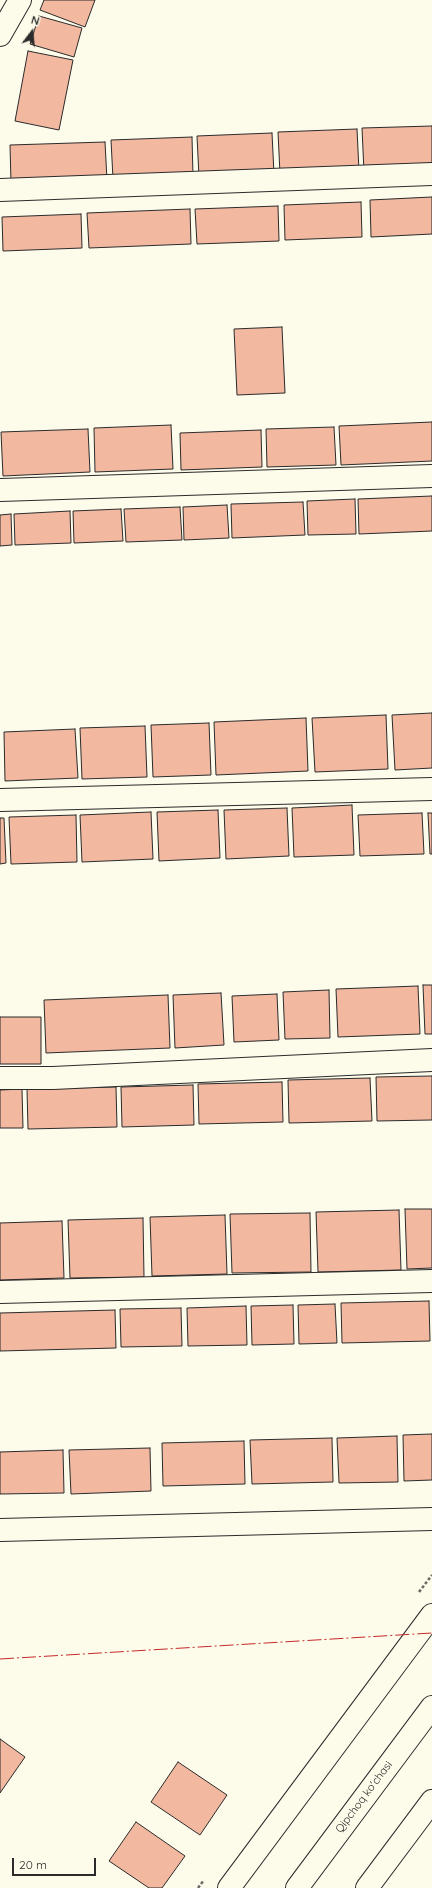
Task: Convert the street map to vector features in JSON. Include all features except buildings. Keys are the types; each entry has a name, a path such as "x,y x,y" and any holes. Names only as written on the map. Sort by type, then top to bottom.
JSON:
{"street":[{"path":"0,35 20,0"},
{"path":"0,190 432,174"},
{"path":"0,490 432,476"},
{"path":"0,800 432,789"},
{"path":"0,1078 53,1078 432,1060"},
{"path":"0,1292 432,1281"},
{"path":"0,1530 432,1519"},
{"path":"229,1888 432,1616"},
{"name":"Qipchoq ko'chasi","path":"297,1888 432,1707"},
{"path":"367,1888 432,1801"}],"power":[{"path":"0,1659 432,1633"}]}
